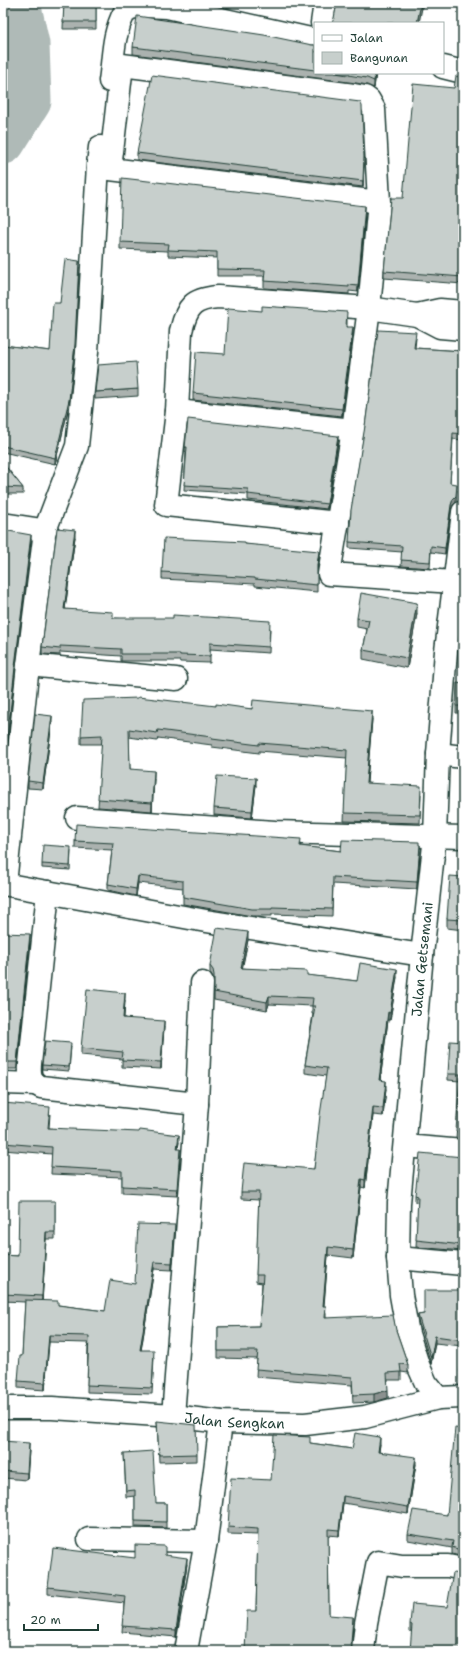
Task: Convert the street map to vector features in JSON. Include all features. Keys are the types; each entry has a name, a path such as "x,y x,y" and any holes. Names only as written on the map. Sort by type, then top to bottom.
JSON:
{"street":[{"path":"322,22 325,3"},
{"path":"314,40 168,5 131,8 125,11 118,27 113,42 113,63 98,165 87,352 77,446 44,533 44,552 28,665 4,884 206,921 422,955"},
{"path":"379,202 110,169 122,65 365,97 372,103 374,109 379,202 369,308 353,430 329,574 454,582"},
{"path":"444,67 463,72"},
{"path":"338,523 166,505 177,412 181,331 190,309 195,303 204,298 218,297 369,308 417,315 440,327 463,329"},
{"path":"417,315 440,310 463,312"},
{"path":"177,412 353,430"},
{"name":"Jalan Getsemani","path":"438,1398 426,1382 418,1365 408,1334 401,1295 398,1258 399,1203 422,955 435,836 438,754 454,651 454,582 463,512"},
{"path":"3,524 42,530 44,533"},
{"path":"28,665 176,679"},
{"path":"438,754 463,757"},
{"path":"77,818 274,832 463,837"},
{"path":"48,892 30,1064 31,1079 41,1087 196,1104"},
{"path":"174,1416 196,1104 202,983"},
{"path":"3,1083 36,1084"},
{"path":"405,1146 463,1151"},
{"path":"398,1258 463,1264"},
{"name":"Jalan Sengkan","path":"3,1408 52,1408 174,1416 221,1422 305,1424 365,1417 438,1398 463,1397"},
{"path":"186,1651 206,1541 221,1422"},
{"path":"89,1539 206,1541"},
{"path":"363,1651 366,1623 378,1562 402,1566 448,1566 463,1569"}],"building":[{"path":"64,3 96,3 96,22 63,22"},
{"path":"337,3 421,3 417,22 332,22"},
{"path":"137,16 264,35 314,45 314,70 133,47"},
{"path":"341,74 375,74 374,81 367,78"},
{"path":"152,75 360,102 362,106 364,157 363,181 137,153"},
{"path":"456,76 463,77 463,277 384,271 391,198 403,198 413,84 454,88"},
{"path":"122,178 365,206 358,286 349,285 349,287 264,281 265,270 217,269 217,252 168,250 169,244 120,242"},
{"path":"65,259 79,261 75,344 69,400 55,458 3,446 3,345 50,351 53,303 60,303"},
{"path":"262,306 347,312 346,327 353,327 342,409 193,393 196,352 225,354 228,308 262,311"},
{"path":"378,330 416,332 414,348 463,351 462,434 453,433 450,483 457,484 456,496 451,505 445,548 431,546 430,562 401,560 402,546 349,542 351,510 365,426"},
{"path":"136,362 138,389 95,392 98,365"},
{"path":"188,419 338,436 327,504 248,494 248,489 184,485 187,447 185,447"},
{"path":"3,463 23,488 3,487"},
{"path":"57,528 75,530 64,609 113,612 113,618 173,618 173,615 270,621 269,647 210,643 210,656 180,654 121,654 121,649 60,646 60,649 42,647"},
{"path":"3,530 31,535 3,777"},
{"path":"164,538 245,542 245,544 319,551 317,585 255,578 162,572"},
{"path":"361,593 417,603 407,658 363,650 369,620 357,618"},
{"path":"457,683 463,684 463,714 462,706 456,706"},
{"path":"138,697 216,706 216,704 252,709 253,700 372,711 366,783 421,786 420,815 344,813 347,750 259,743 259,745 158,730 157,733 129,729 130,769 154,771 152,803 98,799 102,735 81,736 83,700"},
{"path":"35,714 52,716 43,783 28,781"},
{"path":"217,776 256,778 252,811 214,808"},
{"path":"461,788 463,788 463,818 460,817"},
{"path":"76,824 301,839 300,846 341,851 342,840 419,842 417,882 333,877 332,909 272,907 272,909 252,909 183,897 183,881 138,876 136,889 108,884 113,843 75,841"},
{"path":"43,845 71,847 70,866 42,864"},
{"path":"450,876 463,877 463,920 447,919"},
{"path":"217,928 248,932 241,968 307,971 307,975 357,981 360,963 397,969 390,1013 388,1012 379,1080 386,1081 383,1108 373,1107 365,1180 361,1179 353,1250 328,1247 323,1306 326,1306 325,1318 393,1315 396,1330 408,1365 400,1364 401,1372 387,1373 388,1390 374,1394 353,1395 352,1377 256,1369 258,1351 218,1351 218,1327 259,1326 263,1275 256,1275 259,1192 241,1192 244,1163 314,1169 327,1068 305,1065 315,1006 312,1006 313,998 269,996 267,1002 214,992 214,975 210,966"},
{"path":"3,933 30,934 17,1062 3,1062"},
{"path":"87,989 125,993 123,1018 164,1021 161,1062 122,1060 123,1052 81,1048"},
{"path":"45,1041 71,1043 69,1067 42,1065"},
{"path":"450,1041 463,1042 463,1133 456,1131 460,1074 448,1074"},
{"path":"3,1103 50,1107 48,1128 139,1132 140,1130 179,1135 177,1149 180,1149 177,1189 122,1186 122,1171 51,1167 52,1147 3,1143"},
{"path":"420,1153 463,1157 463,1245 416,1240 418,1196 415,1195"},
{"path":"19,1201 55,1201 55,1232 46,1232 42,1296 3,1294 3,1255 18,1256"},
{"path":"138,1224 175,1225 172,1263 154,1262 140,1350 154,1350 152,1388 87,1385 89,1336 49,1335 45,1383 18,1381 20,1356 22,1356 25,1300 58,1301 58,1305 105,1311 110,1280 135,1284"},
{"path":"424,1290 463,1290 463,1340 435,1336 431,1358 418,1315 424,1314"},
{"path":"463,1340 463,1372 460,1372"},
{"path":"157,1421 196,1425 197,1454 159,1455"},
{"path":"455,1428 463,1429 463,1551 452,1547 453,1541 408,1534 413,1510 447,1515"},
{"path":"355,1433 380,1437 378,1452 416,1457 408,1507 343,1496 339,1530 328,1529 329,1615 353,1617 351,1643 353,1651 245,1651 247,1611 256,1611 258,1529 228,1527 231,1478 271,1480 274,1435 310,1437 310,1443 352,1449"},
{"path":"3,1441 29,1443 27,1473 3,1471"},
{"path":"153,1451 156,1503 166,1503 166,1522 135,1521 135,1490 126,1491 124,1453"},
{"path":"135,1545 165,1546 165,1555 187,1558 176,1630 122,1626 125,1596 48,1587 53,1548 135,1558"},
{"path":"453,1573 463,1574 463,1651 410,1651 412,1604 447,1607"}],"waterway":[{"path":"3,142 29,101 27,44 18,3"}]}
